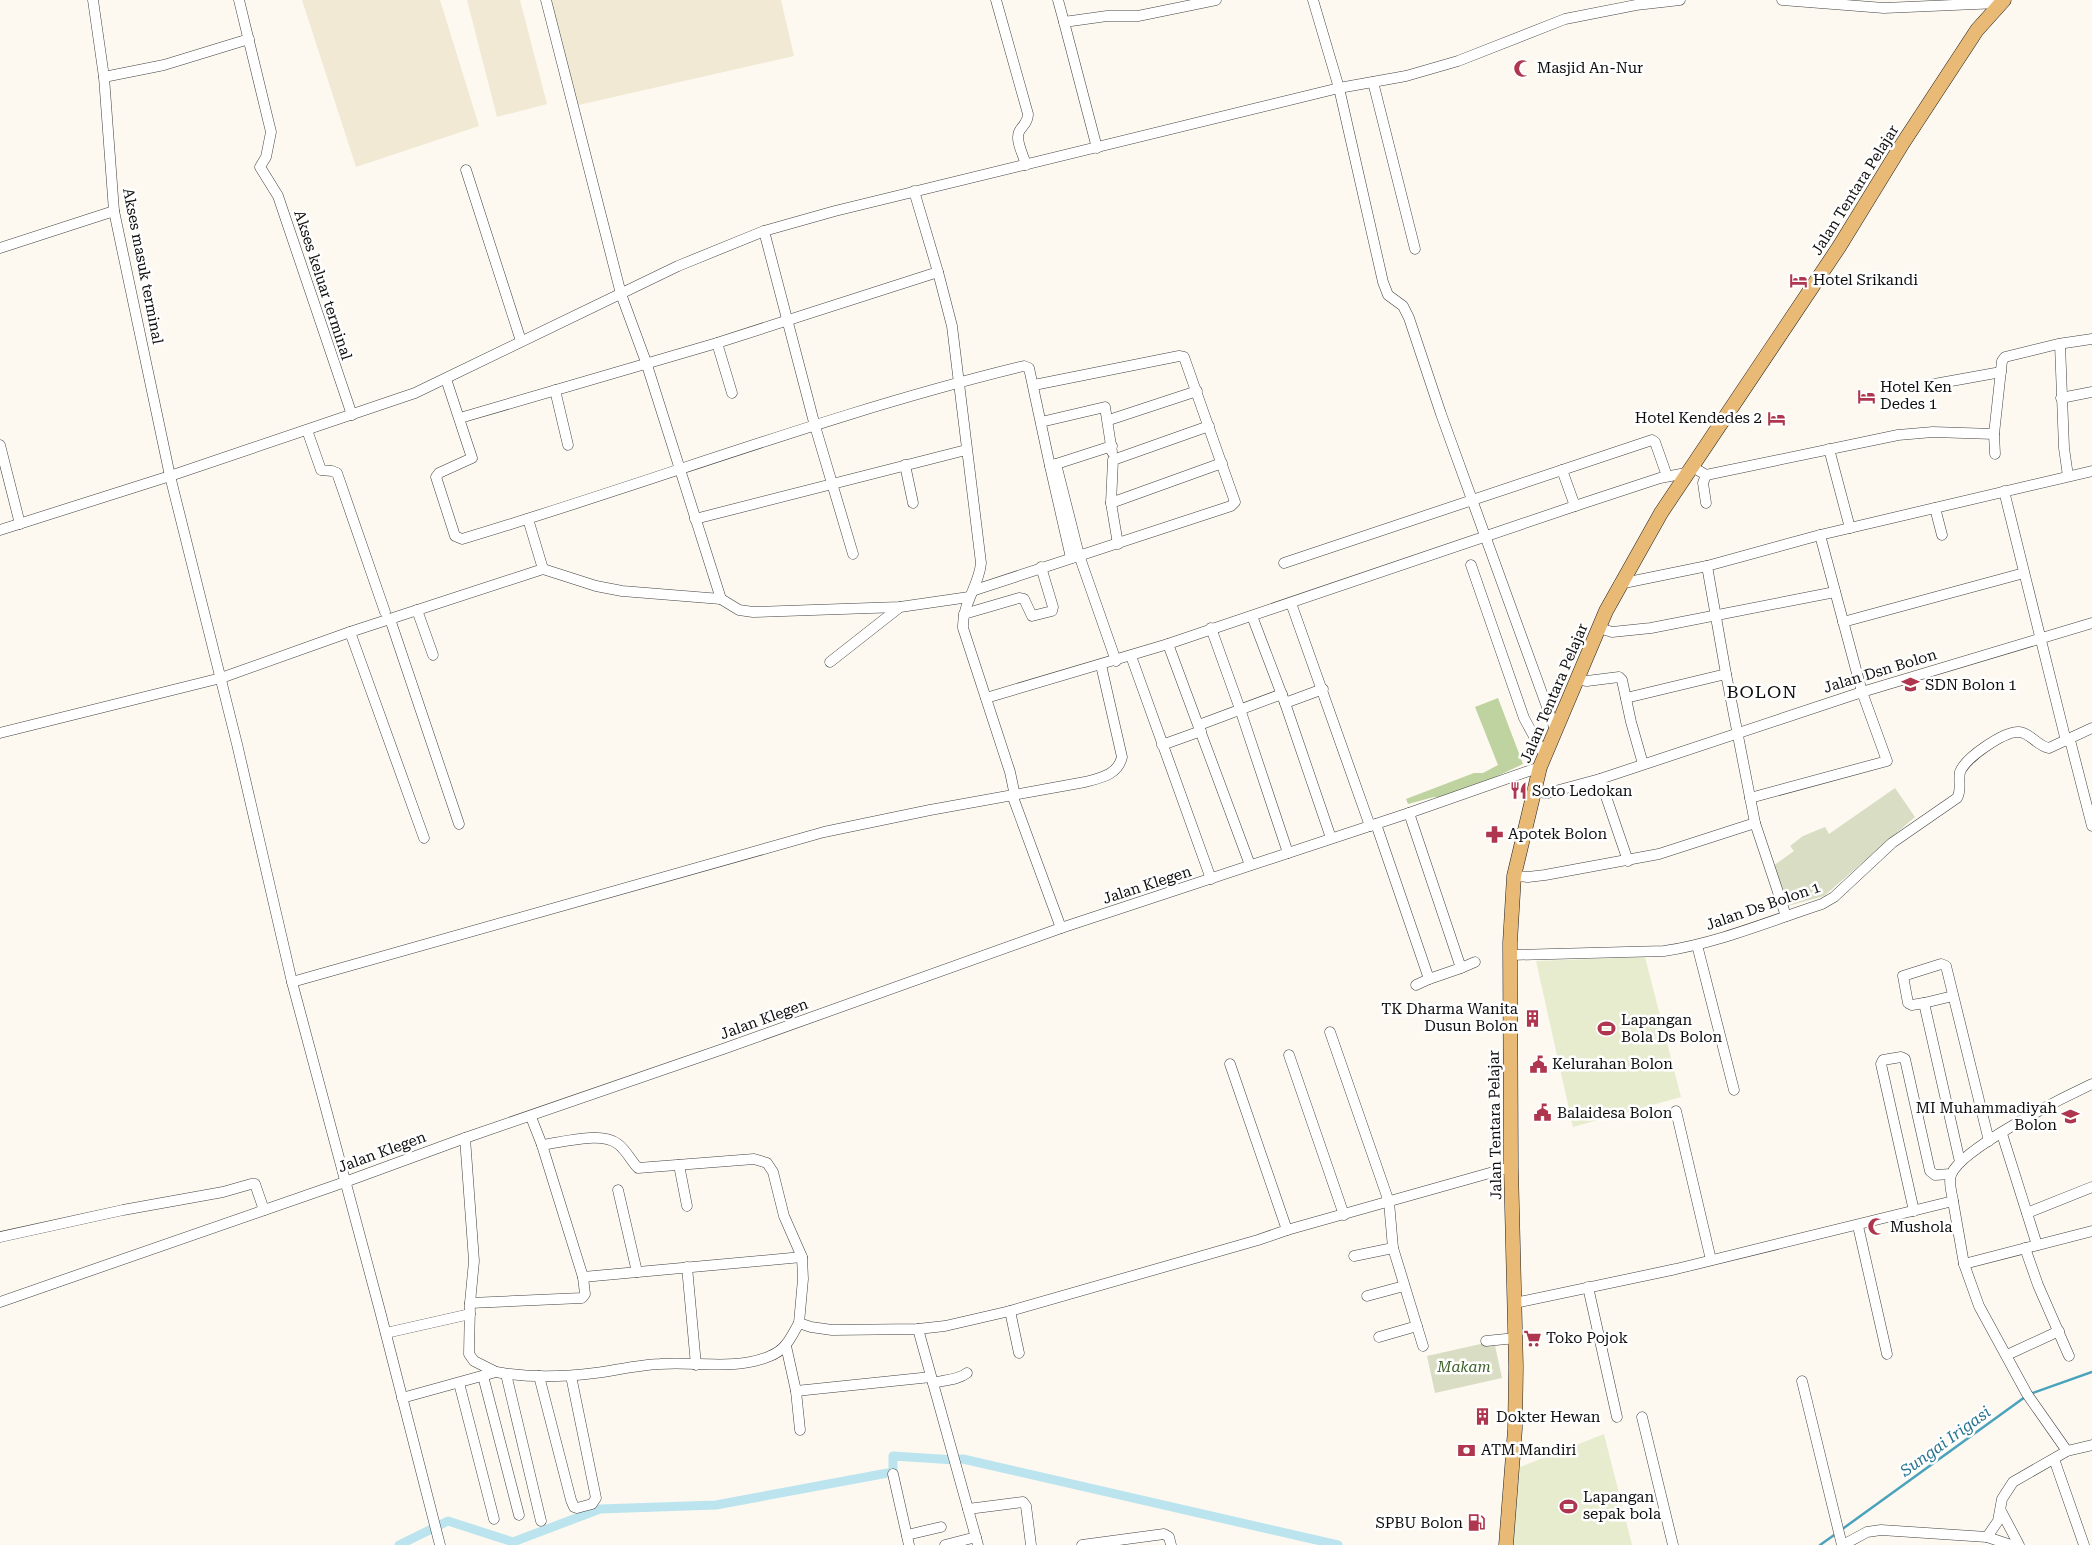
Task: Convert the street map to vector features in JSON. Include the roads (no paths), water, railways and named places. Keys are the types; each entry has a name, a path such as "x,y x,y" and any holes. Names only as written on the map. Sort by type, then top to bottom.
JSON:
{"main road":[{"name":"Jalan Tentara Pelajar","path":"1506,1545 1515,1422 1516,1338 1511,1167 1510,955 1514,876 1542,761 1554,729 1620,584 1689,469 1723,423 1839,247 1901,146 1977,30 2002,2"}],"street":[{"name":"Akses masuk terminal","path":"93,0 104,77 114,211 170,476 221,678 292,982 386,1333 440,1545"},
{"path":"104,77 164,65 249,39 239,0"},
{"path":"546,0 621,294 646,362 721,599"},
{"path":"996,0 1028,114 1028,120 1020,130 1018,137 1026,165"},
{"path":"1058,0 1097,148"},
{"path":"1064,22 1107,16 1138,16 1216,0"},
{"path":"1313,0 1338,88 1383,282 1388,296 1398,300 1409,318 1554,729"},
{"path":"0,530 170,476 415,393 678,266 764,231 914,191 1338,88 1373,82 1458,61 1565,19 1636,5 1680,0"},
{"path":"1782,0 1884,8 2002,2"},
{"name":"Akses keluar terminal","path":"249,39 271,132 266,157 260,167 278,196 352,415"},
{"path":"1373,82 1414,249"},
{"path":"466,170 521,341"},
{"path":"914,191 952,326 981,562 964,614 963,628 1013,785 1014,800 1061,928"},
{"path":"0,248 114,211"},
{"path":"764,231 815,426 852,554"},
{"path":"460,418 646,362 717,343 938,272"},
{"path":"1995,454 1994,434 2004,357 2060,344 2092,339"},
{"path":"717,343 732,393"},
{"path":"2060,344 2061,398 2068,476"},
{"path":"0,733 221,678 350,632 388,616 417,610 543,569 596,586 622,591 721,599 739,610 753,612 900,607 972,593 1041,567 1118,544 1234,504 1234,499 1186,360 1179,356 1034,385"},
{"path":"446,379 472,458 439,473 436,477 455,536 462,539 958,382 1027,366 1034,385 1041,422 1071,543 1116,661"},
{"path":"1929,385 2001,372"},
{"path":"555,390 568,445"},
{"path":"1109,420 1197,391"},
{"path":"2061,398 2092,392"},
{"path":"1041,422 1103,406 1107,409 1113,460 1111,503 1118,544"},
{"path":"1113,460 1209,426"},
{"path":"307,430 321,470 337,473 388,616 458,824"},
{"path":"986,698 1116,661 1689,469 1706,475 1917,433 1994,434"},
{"path":"1284,563 1652,440 1655,442 1667,476"},
{"path":"0,445 20,524"},
{"path":"1053,465 1112,446"},
{"path":"1829,449 1850,528"},
{"path":"695,519 966,450"},
{"path":"1111,503 1222,464"},
{"path":"905,465 913,503"},
{"path":"1562,470 1575,506"},
{"path":"1620,584 1707,566 1820,535 2092,470"},
{"path":"1706,475 1703,483 1706,503"},
{"path":"2004,491 2065,737 2071,744 2092,826"},
{"path":"1935,508 1942,535"},
{"path":"528,519 543,569"},
{"path":"1750,798 1887,761 1862,692 1820,535"},
{"path":"1471,565 1524,718 1542,761"},
{"path":"1707,566 1755,823 1786,916"},
{"path":"964,614 1022,598 1032,616 1052,611 1054,607 1041,567"},
{"path":"1843,622 2024,574"},
{"path":"1599,628 1612,632 1651,628 1836,592"},
{"path":"1292,603 1429,980"},
{"path":"830,662 900,607"},
{"path":"417,610 433,655"},
{"path":"1252,616 1284,699 1331,838"},
{"name":"Jalan Dsn Bolon","path":"1534,792 1548,793 1600,779 1862,692 2092,623"},
{"path":"1211,628 1288,853"},
{"path":"350,632 424,838"},
{"path":"1168,644 1250,865"},
{"path":"1130,656 1210,879"},
{"path":"292,982 824,832 930,810 1085,782 1109,774 1118,767 1122,757 1101,665"},
{"path":"1626,698 1726,674"},
{"path":"1576,680 1587,681 1619,677 1622,680 1643,764"},
{"path":"1162,745 1240,709 1323,689"},
{"name":"Jalan Ds Bolon 1","path":"1510,955 1664,951 1697,944 1828,901 1892,843 1957,798 1960,794 1960,774 1963,766 1968,760 2001,737 2020,732 2028,734 2043,747 2049,748 2092,728"},
{"name":"Jalan Klegen","path":"0,1302 345,1182 1061,928 1409,813 1542,761"},
{"path":"1600,779 1628,861"},
{"path":"1409,813 1461,968"},
{"path":"1514,876 1536,876 1628,861 1685,847 1755,823"},
{"path":"1697,944 1734,1090"},
{"path":"1416,985 1475,962"},
{"path":"1953,996 1912,1005 1908,1003 1903,976 1944,965 1947,967 1989,1142"},
{"path":"1924,1003 1960,1162"},
{"path":"1330,1032 1389,1202 1393,1248 1423,1346"},
{"path":"1288,1055 1344,1215"},
{"path":"1914,1211 1881,1064 1883,1060 1901,1057 1905,1059 1930,1171 1935,1175 1951,1174"},
{"path":"1230,1064 1287,1230"},
{"path":"2067,1451 2027,1394 1979,1306 1964,1264 1950,1182 1951,1174 1960,1162 1989,1142 2091,1086"},
{"path":"1676,1111 1711,1260"},
{"path":"386,1333 470,1308 582,1298 585,1292 582,1277 542,1145 531,1116"},
{"path":"2002,1134 2037,1245"},
{"path":"465,1138 473,1252 468,1349 474,1361 501,1373"},
{"path":"402,1398 501,1373 571,1376 661,1363 696,1365 763,1359 776,1354 786,1346 800,1323 803,1279 802,1257 787,1223 773,1172 767,1163 754,1159 638,1168 620,1145 606,1138 592,1138 542,1145"},
{"path":"679,1165 687,1206"},
{"path":"800,1323 811,1327 832,1330 918,1329 945,1326 1010,1311 1511,1167"},
{"path":"0,1237 114,1212 223,1192 250,1184 254,1184 257,1188 264,1210"},
{"path":"2027,1213 2092,1187"},
{"path":"618,1190 637,1272"},
{"path":"1515,1302 1588,1288 1711,1260 1858,1226 1953,1201"},
{"path":"1858,1226 1886,1354"},
{"path":"1964,1264 2092,1231"},
{"path":"1354,1256 1393,1248"},
{"path":"2025,1248 2038,1284 2069,1356"},
{"path":"582,1277 802,1257"},
{"path":"687,1267 696,1365"},
{"path":"1366,1296 1404,1286"},
{"path":"1588,1288 1617,1417"},
{"path":"1010,1311 1019,1352"},
{"path":"1380,1337 1418,1326"},
{"path":"918,1329 976,1541 945,1545"},
{"path":"2006,1355 2059,1331"},
{"path":"1486,1342 1516,1338"},
{"path":"786,1346 796,1391 800,1430"},
{"path":"501,1373 541,1521"},
{"path":"796,1391 947,1379 962,1377 967,1373"},
{"path":"483,1376 519,1515"},
{"path":"539,1376 571,1500 576,1508 592,1504 596,1498 571,1376"},
{"path":"1802,1381 1842,1544 1867,1532 1888,1530 1987,1537 2011,1545"},
{"path":"459,1383 494,1519"},
{"path":"1642,1417 1673,1545"},
{"path":"1987,1537 1994,1529 2002,1499 2013,1482 2067,1451 2092,1445"},
{"path":"2054,1459 2084,1545"},
{"path":"893,1474 908,1540 941,1527"},
{"path":"968,1509 1023,1502 1026,1506 1030,1545"},
{"path":"2000,1511 2019,1545"},
{"path":"1082,1545 1164,1534 1170,1538 1171,1545"}],"waterway":[{"name":"Sungai Irigasi","path":"2030,1394 2092,1372"},
{"name":"Sungai Irigasi","path":"1841,1530 2025,1397"},
{"path":"399,1545 448,1521 513,1542 600,1509 716,1505 893,1472 893,1456 963,1459 1338,1545"},
{"name":"Sungai Irigasi","path":"1820,1545 1837,1533"}],"place":[{"name":"Masjid An-Nur","path":"1523,68"},
{"name":"Hotel Srikandi","path":"1799,280"},
{"name":"Hotel Ken Dedes 1","path":"1866,396"},
{"name":"Hotel Kendedes 2","path":"1776,418"},
{"name":"SDN Bolon 1","path":"1911,685"},
{"name":"Soto Ledokan","path":"1518,791"},
{"name":"Apotek Bolon","path":"1494,834"},
{"name":"TK Dharma Wanita Dusun Bolon","path":"1532,1018"},
{"name":"Lapangan Bola Ds Bolon","path":"1607,1029"},
{"name":"Kelurahan Bolon","path":"1538,1064"},
{"name":"Balaidesa Bolon","path":"1543,1113"},
{"name":"MI Muhammadiyah Bolon","path":"2071,1117"},
{"name":"Mushola","path":"1876,1227"},
{"name":"Toko Pojok","path":"1532,1338"},
{"name":"Dokter Hewan","path":"1482,1417"},
{"name":"ATM Mandiri","path":"1467,1450"},
{"name":"Lapangan sepak bola","path":"1569,1506"},
{"name":"SPBU Bolon","path":"1477,1523"}],"district":[{"name":"BOLON","path":"1762,692"}],"park label":[{"name":"Makam","path":"1464,1367"}]}
